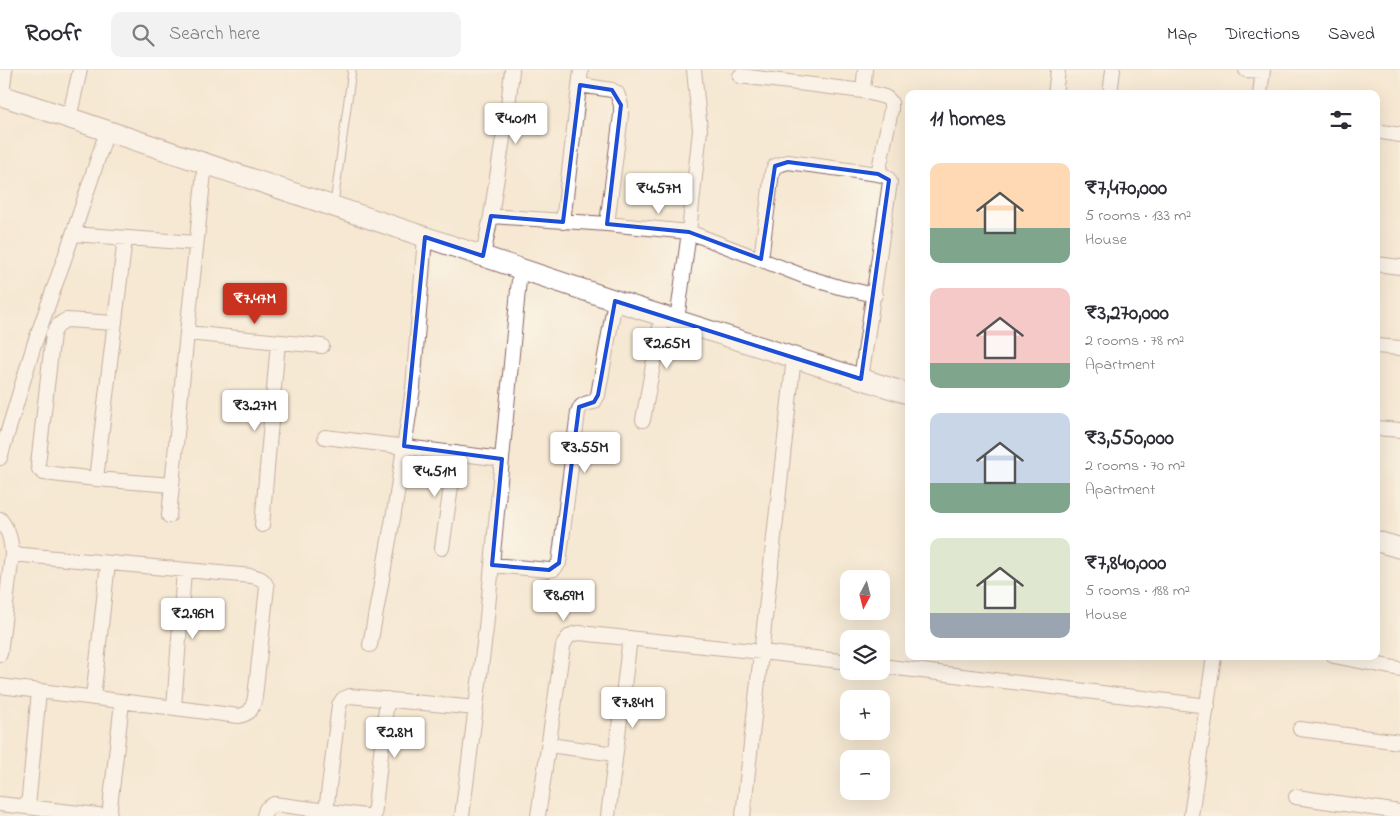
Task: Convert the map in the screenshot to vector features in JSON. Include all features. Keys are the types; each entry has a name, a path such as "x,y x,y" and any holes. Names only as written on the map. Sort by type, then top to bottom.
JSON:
{"street":[{"path":"5,70 1,95 520,269 905,393"},
{"path":"69,118 80,70"},
{"path":"483,256 491,216 512,70"},
{"path":"563,222 581,70"},
{"path":"643,420 689,232 700,130 694,70"},
{"path":"863,91 865,70"},
{"path":"1056,90 1058,70"},
{"path":"1110,90 1113,70"},
{"path":"1246,70 1262,71 1260,90"},
{"path":"740,76 785,76 863,91 890,100 891,110 878,174"},
{"path":"580,85 612,90 617,93 621,105 607,224"},
{"path":"0,458 34,344 107,131"},
{"path":"1380,132 1400,135"},
{"path":"761,259 772,172 775,166 788,162 886,176 890,182 862,379"},
{"path":"169,516 205,164"},
{"path":"491,216 689,232 839,288 875,295"},
{"path":"73,234 196,243"},
{"path":"370,645 395,507 413,388 425,237"},
{"path":"96,479 125,238"},
{"path":"1380,264 1400,267"},
{"path":"462,816 486,628 520,269"},
{"path":"492,565 549,570 554,569 559,563 578,412 581,406 594,402 598,395 615,300"},
{"path":"114,323 66,320 56,327 53,334 38,464 39,469 44,473 172,486"},
{"path":"187,333 322,346"},
{"path":"262,525 278,342"},
{"path":"1380,346 1400,348"},
{"path":"742,816 794,357"},
{"path":"1380,428 1400,430"},
{"path":"325,437 502,459"},
{"path":"442,548 456,453"},
{"path":"0,519 8,530 12,554 0,654"},
{"path":"1380,542 1400,548"},
{"path":"0,686 239,716 247,714 252,708 255,697 267,587 262,579 252,576 12,554"},
{"path":"92,698 108,562"},
{"path":"174,708 184,570"},
{"path":"538,816 563,646 566,638 571,634 579,633 630,638 840,661"},
{"path":"608,816 630,638"},
{"path":"1192,816 1214,660"},
{"path":"1354,660 1400,669"},
{"path":"890,667 1208,706"},
{"path":"28,807 40,691"},
{"path":"326,810 340,705 343,699 350,696 476,708"},
{"path":"374,816 387,699"},
{"path":"0,804 108,816 122,702"},
{"path":"1300,729 1400,742"},
{"path":"549,745 615,754"},
{"path":"1296,796 1334,809 1400,812"},
{"path":"264,816 266,808 274,804 365,816"}],"lane":[{"path":"334,206 352,70"}],"highlighted area":[{"path":"580,85 612,90 621,105 607,224 689,232 761,259 775,166 788,162 878,174 889,180 861,379 615,301 598,395 594,402 579,407 559,563 549,570 492,565 502,459 404,446 425,237 483,256 491,216 563,222"}]}
